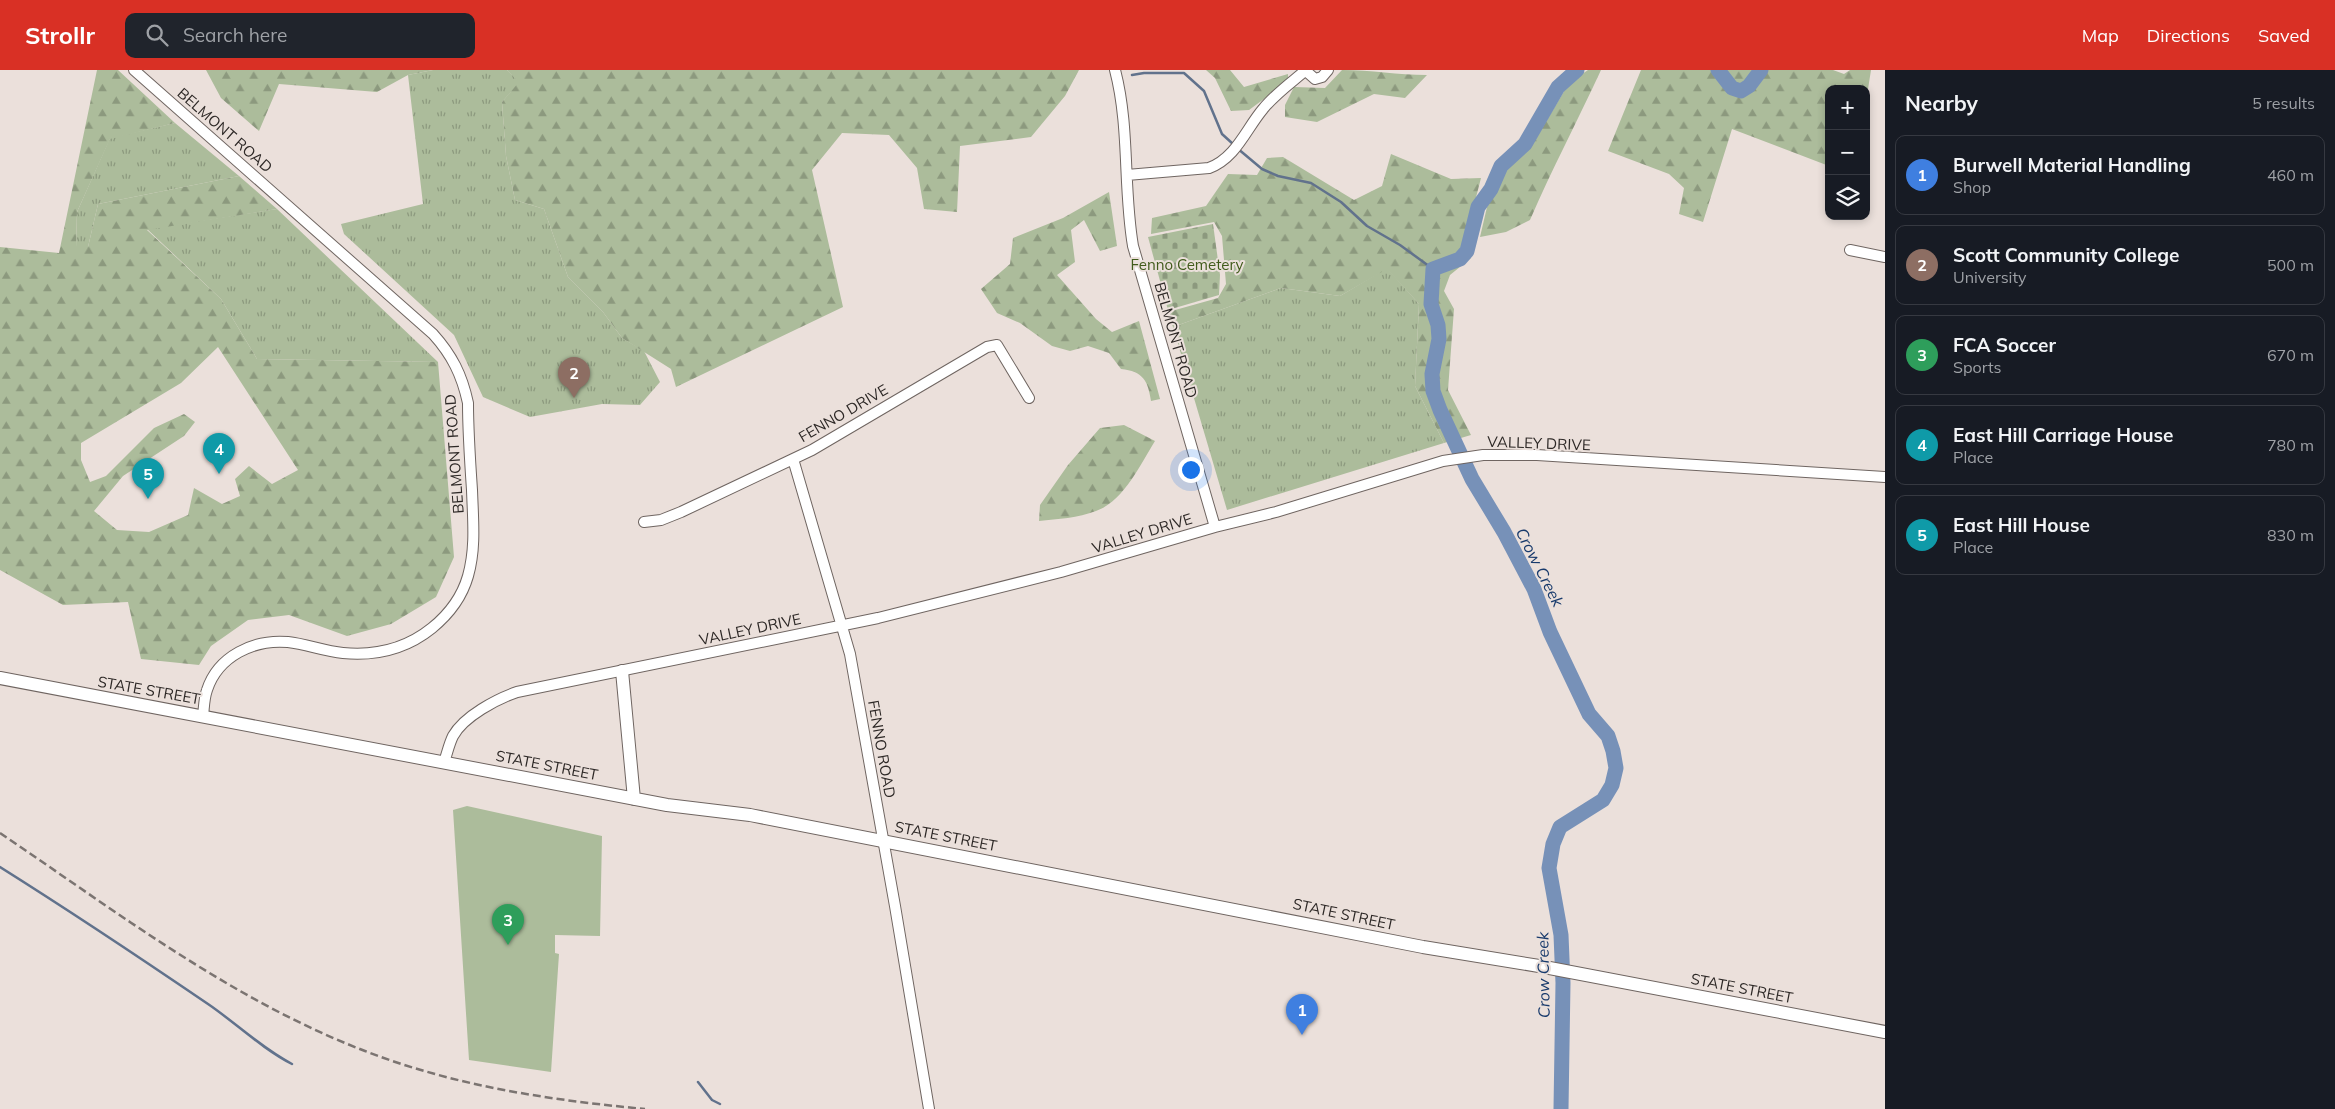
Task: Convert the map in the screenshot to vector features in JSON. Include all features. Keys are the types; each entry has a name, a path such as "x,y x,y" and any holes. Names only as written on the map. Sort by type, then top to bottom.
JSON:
{"main road":[{"path":"622,671 634,799"},
{"name":"STATE STREET","path":"0,678 634,799 750,815 1423,947 1539,966 1885,1032"}],"street":[{"name":"BELMONT ROAD","path":"134,70 433,334 456,365 464,384 468,404 474,546 467,578 460,594 443,619 424,634 400,647 384,652 342,653 289,642 268,641 249,646 230,657 216,672 206,691 203,716"},
{"name":"BELMONT ROAD","path":"1114,70 1124,131 1131,232 1138,265 1215,527"},
{"path":"1127,175 1209,168 1222,162 1271,100 1306,70 1315,79 1322,77 1328,70"},
{"path":"1850,250 1885,257"},
{"name":"FENNO DRIVE","path":"644,522 661,520 681,512 793,459 987,347 997,345 1029,398"},
{"name":"VALLEY DRIVE","path":"444,762 454,734 487,705 518,692 878,618 1061,572 1215,527 1276,512 1443,461 1483,455 1537,456 1885,477"},
{"name":"FENNO ROAD","path":"793,459 850,654 884,841 929,1109"}],"green space":[{"path":"97,70 118,70 175,123 110,139 77,212 76,247 88,247 98,204 239,176 277,209 147,230 221,299 257,359 438,362 454,557 436,597 391,624 347,636 289,615 248,620 211,646 199,665 141,659 128,602 63,605 0,570 0,247 59,253","holes":["218,347 298,470 272,484 249,466 235,479 240,496 222,504 194,488 188,515 149,532 117,530 94,511 123,476 184,436 195,422 184,414 154,428 106,476 90,482 81,460 81,443 181,383"]},
{"path":"206,70 433,70 408,75 377,92 279,84 259,131 221,98"},
{"path":"433,70 507,70 520,82 502,102 506,156 515,200 544,209 568,277 603,312 622,338 644,351 660,382 640,405 602,404 530,417 483,397 454,335 344,234 341,224 423,204 408,75"},
{"path":"507,70 1079,70 1065,96 1031,137 960,146 957,212 924,209 917,168 889,135 842,133 812,170 843,307 676,387 671,369 622,338 603,312 568,277 544,209 515,200 506,156 502,102 519,82"},
{"path":"1206,70 1230,70 1244,87 1288,74 1288,81 1249,110 1231,111 1215,78"},
{"path":"1342,70 1427,75 1405,98 1374,94 1317,122 1285,117 1285,105 1294,87 1325,88"},
{"path":"1588,70 1601,70 1530,220 1506,232 1480,237 1487,207 1507,168 1535,140 1569,83"},
{"path":"1641,70 1833,70 1844,74 1850,70 1871,70 1869,85 1825,85 1825,164 1732,129 1703,222 1679,214 1684,188 1669,174 1608,151"},
{"path":"175,123 239,176 98,204 88,247 76,247 77,212 110,138"},
{"path":"1391,154 1451,179 1481,178 1465,240 1471,258 1450,275 1444,291 1454,309 1448,390 1471,435 1444,443 1415,386 1419,304 1387,269 1340,296 1281,288 1173,327 1168,312 1218,298 1226,284 1222,236 1214,222 1151,234 1152,218 1206,206 1228,174 1257,175 1267,158 1283,157 1354,200 1382,186"},
{"path":"1109,192 1117,246 1100,251 1084,220 1071,230 1075,262 1057,275 1096,319 1112,332 1139,321 1160,399 1151,401 1143,378 1135,372 1121,369 1109,353 1088,346 1070,351 1052,346 1020,323 997,313 981,289 1010,264 1013,238 1063,218"},
{"path":"277,209 438,362 257,359 221,299 147,229"},
{"name":"Fenno Cemetery","path":"1213,224 1220,275 1219,295 1168,310 1148,237"},
{"path":"1387,268 1419,304 1415,386 1444,443 1227,510 1173,327 1281,288 1340,296"},
{"path":"1124,425 1155,441 1123,491 1106,506 1096,511 1075,517 1039,521 1040,505 1068,465 1100,428"},
{"path":"467,806 602,836 600,936 555,935 555,953 559,954 551,1072 469,1060 453,810"}],"waterway":[{"name":"Crow Creek","path":"1561,1109 1563,983 1561,935 1549,868 1553,844 1560,827 1603,800 1612,785 1616,768 1608,736 1589,714 1550,632 1534,589 1504,532 1472,479 1440,410 1433,391 1432,374 1439,339 1438,325 1431,304 1433,269 1460,259 1467,251 1478,207 1491,189 1501,166 1525,144 1558,87 1577,70"},
{"name":"Crow Creek","path":"1718,70 1732,88 1741,91 1749,86 1761,70"},
{"path":"1132,75 1144,73 1184,73 1204,91 1222,134 1233,144"},
{"path":"1237,148 1262,169 1278,176 1311,183 1341,202 1367,226 1400,245 1433,269"},
{"path":"0,867 156,969 218,1011 270,1051 292,1064"},
{"path":"698,1082 712,1100 720,1104"}],"railway":[{"path":"0,833 176,953 268,1007 365,1051 433,1074 503,1090 573,1101 645,1109"}],"place":[{"name":"Scott Community College","path":"574,398"},
{"name":"East Hill Carriage House","path":"219,474"},
{"name":"East Hill House","path":"148,499"},
{"name":"FCA Soccer","path":"508,945"},
{"name":"Burwell Material Handling","path":"1302,1035"}]}
